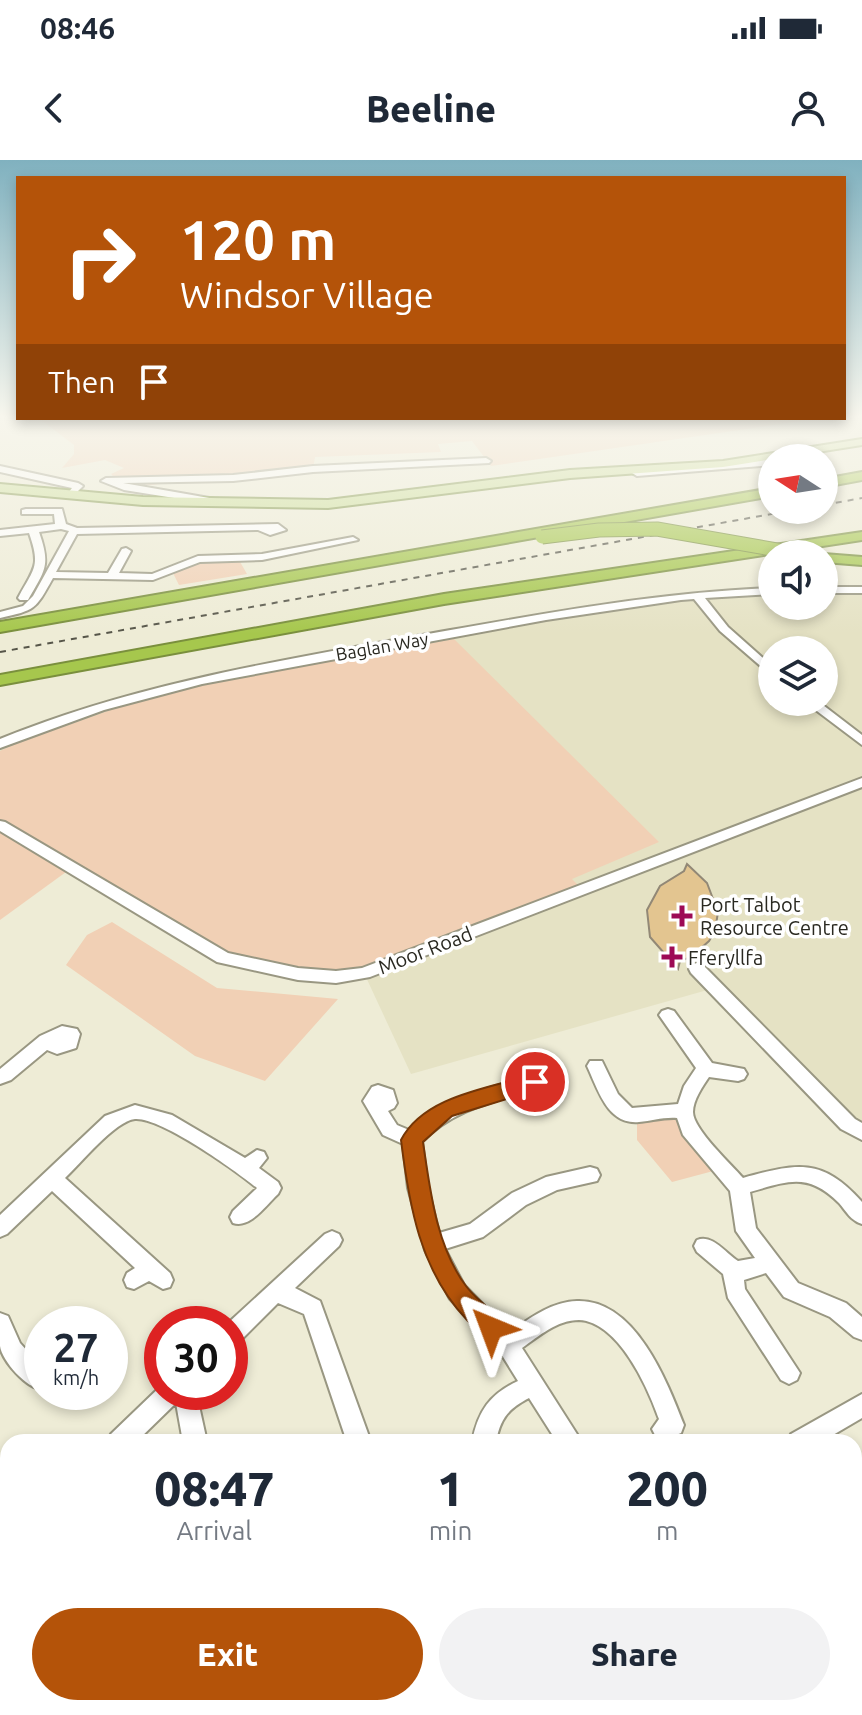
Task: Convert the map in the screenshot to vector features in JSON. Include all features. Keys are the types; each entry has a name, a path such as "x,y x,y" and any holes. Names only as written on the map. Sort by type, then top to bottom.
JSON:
{"highway":[{"path":"0,630 758,495"},
{"path":"0,630 542,537 599,530 657,529 758,547"},
{"path":"0,682 444,599 862,536"},
{"path":"838,546 862,543"},
{"path":"0,682 419,609 758,558"},
{"path":"838,559 862,561"}],"main road":[{"path":"23,490 143,501 291,504 353,502 450,490"}],"street":[{"path":"73,493 75,490"},
{"path":"136,490 212,501"},
{"path":"39,511 58,511 69,528"},
{"path":"0,533 33,528 261,528"},
{"path":"0,615 27,609 30,594 43,568 44,558 33,528"},
{"path":"30,594 51,575 69,528"},
{"path":"51,575 153,577 198,559 308,555 353,540"},
{"path":"111,577 127,555"},
{"path":"241,558 248,571"},
{"path":"838,590 862,590"},
{"name":"Baglan Way","path":"0,744 123,700 269,667 528,620 697,596 758,592"},
{"path":"697,596 724,629 758,659"},
{"path":"829,716 862,741"},
{"name":"Moor Road","path":"0,825 223,958 289,973 336,977 364,973 862,782"},
{"path":"697,969 848,1124 862,1132"},
{"path":"668,1015 706,1068 717,1073 738,1074"},
{"path":"2,1074 46,1041"},
{"path":"596,1066 617,1109 634,1116 666,1108 684,1112"},
{"path":"706,1068 693,1086 684,1112 690,1130 739,1187 746,1231 791,1290 838,1310 862,1330"},
{"path":"535,1082 445,1110 423,1126 412,1140 418,1188 432,1244 457,1292 508,1345 565,1434"},
{"path":"377,1108 390,1130 412,1140"},
{"path":"0,1228 112,1121 134,1112 167,1121 251,1163 271,1188 240,1217"},
{"path":"739,1187 800,1171 825,1177 862,1216"},
{"path":"432,1244 476,1231 519,1199 553,1183 590,1175"},
{"path":"52,1179 150,1276"},
{"path":"248,1318 332,1240"},
{"path":"704,1246 733,1272 749,1273 767,1262"},
{"path":"733,1272 735,1291 789,1373"},
{"path":"271,1296 281,1292 289,1294 312,1308 316,1314 356,1434"},
{"path":"508,1345 556,1315 581,1311 608,1318 622,1329 663,1397 673,1425 664,1429"},
{"path":"0,1323 12,1350 24,1363"},
{"path":"485,1434 486,1422 501,1400 533,1385"},
{"path":"813,1434 862,1405"},
{"path":"127,1434 152,1410"},
{"path":"189,1410 193,1434"}],"shaded area":[{"path":"239,560 247,574 179,585 172,571 196,561"},
{"path":"838,590 862,590 862,1132 718,987 411,1074 364,973 0,823 0,744 123,700 269,667 528,620 697,596 758,592 758,620 838,620"},
{"path":"454,639 659,842 572,879 582,889 349,975 241,964 0,823 0,751 17,743 139,700 247,675"},
{"path":"0,831 66,872 0,920"},
{"path":"112,922 217,988 338,999 265,1081 195,1056 66,965 87,935"},
{"path":"680,1116 717,1170 672,1182 637,1140 637,1121"}],"building":[{"name":"Port Talbot Resource Centre","path":"687,864 707,883 718,912 715,931 709,941 691,957 680,961 678,969 650,937 647,910 660,886 684,871"}],"railway":[{"path":"838,502 862,498"},
{"path":"0,652 758,516"}],"place":[{"name":"Port Talbot Resource Centre","path":"682,916"},
{"name":"Fferyllfa","path":"672,957"}],"route":[{"path":"491,1328 457,1292 432,1244 418,1188 412,1140 423,1126 445,1110 535,1082"}]}
